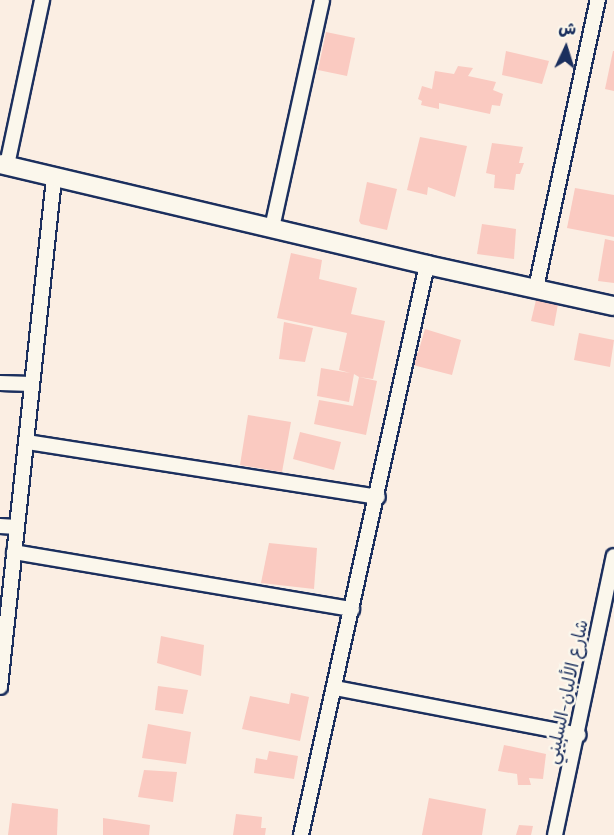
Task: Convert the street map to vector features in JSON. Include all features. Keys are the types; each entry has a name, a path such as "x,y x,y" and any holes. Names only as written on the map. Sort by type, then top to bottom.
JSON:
{"street":[{"path":"42,0 4,165 427,266 614,306"},
{"path":"272,228 322,0"},
{"path":"536,288 598,0"},
{"path":"0,687 54,178"},
{"path":"301,835 378,497 427,266"},
{"path":"0,383 32,384"},
{"path":"27,442 378,497"},
{"path":"0,526 17,527"},
{"path":"14,552 352,609"},
{"name":"شارع الألبان-السليني","path":"555,835 578,735 614,556"},
{"path":"335,688 578,735"}],"building":[{"path":"326,32 355,38 347,76 318,70"},
{"path":"506,51 549,61 542,84 502,75"},
{"path":"614,51 614,91 605,89"},
{"path":"458,66 473,68 468,76 496,82 493,90 503,94 500,106 492,105 490,114 439,103 439,109 421,105 422,101 418,99 422,86 432,89 435,71 454,74"},
{"path":"420,137 467,146 455,197 428,187 427,195 407,190"},
{"path":"492,143 523,147 519,163 524,163 520,174 516,174 514,190 494,188 495,175 486,173"},
{"path":"367,182 397,189 387,230 361,224 359,221"},
{"path":"575,188 614,195 614,237 567,228"},
{"path":"482,224 516,229 514,259 477,254"},
{"path":"605,239 614,241 614,283 598,281"},
{"path":"291,253 322,260 319,279 357,288 351,314 385,321 373,379 354,374 349,402 317,396 321,368 350,373 339,370 347,333 277,318"},
{"path":"536,300 558,304 554,326 531,321"},
{"path":"284,322 313,328 305,362 279,359"},
{"path":"425,329 461,340 452,375 409,364 412,352 418,353"},
{"path":"579,333 614,340 610,367 574,360"},
{"path":"359,377 377,381 366,435 314,424 319,400 353,406"},
{"path":"248,415 291,422 282,472 240,465"},
{"path":"300,432 341,442 334,470 293,459"},
{"path":"269,543 317,548 314,589 261,583"},
{"path":"161,636 204,645 201,676 157,663"},
{"path":"158,686 188,690 183,714 155,710"},
{"path":"291,693 309,697 300,741 242,729 250,696 289,704"},
{"path":"148,724 191,732 186,764 142,758"},
{"path":"504,745 546,754 543,779 529,778 531,785 518,785 517,774 498,771"},
{"path":"269,751 298,756 294,779 254,773 256,758 267,760"},
{"path":"144,770 177,772 173,802 138,797"},
{"path":"429,798 486,809 482,835 422,835"},
{"path":"12,803 58,809 57,835 8,835"},
{"path":"236,814 262,817 261,828 266,828 265,835 233,835"},
{"path":"103,818 150,825 149,835 103,835"},
{"path":"519,825 533,826 531,835 516,835"}]}
